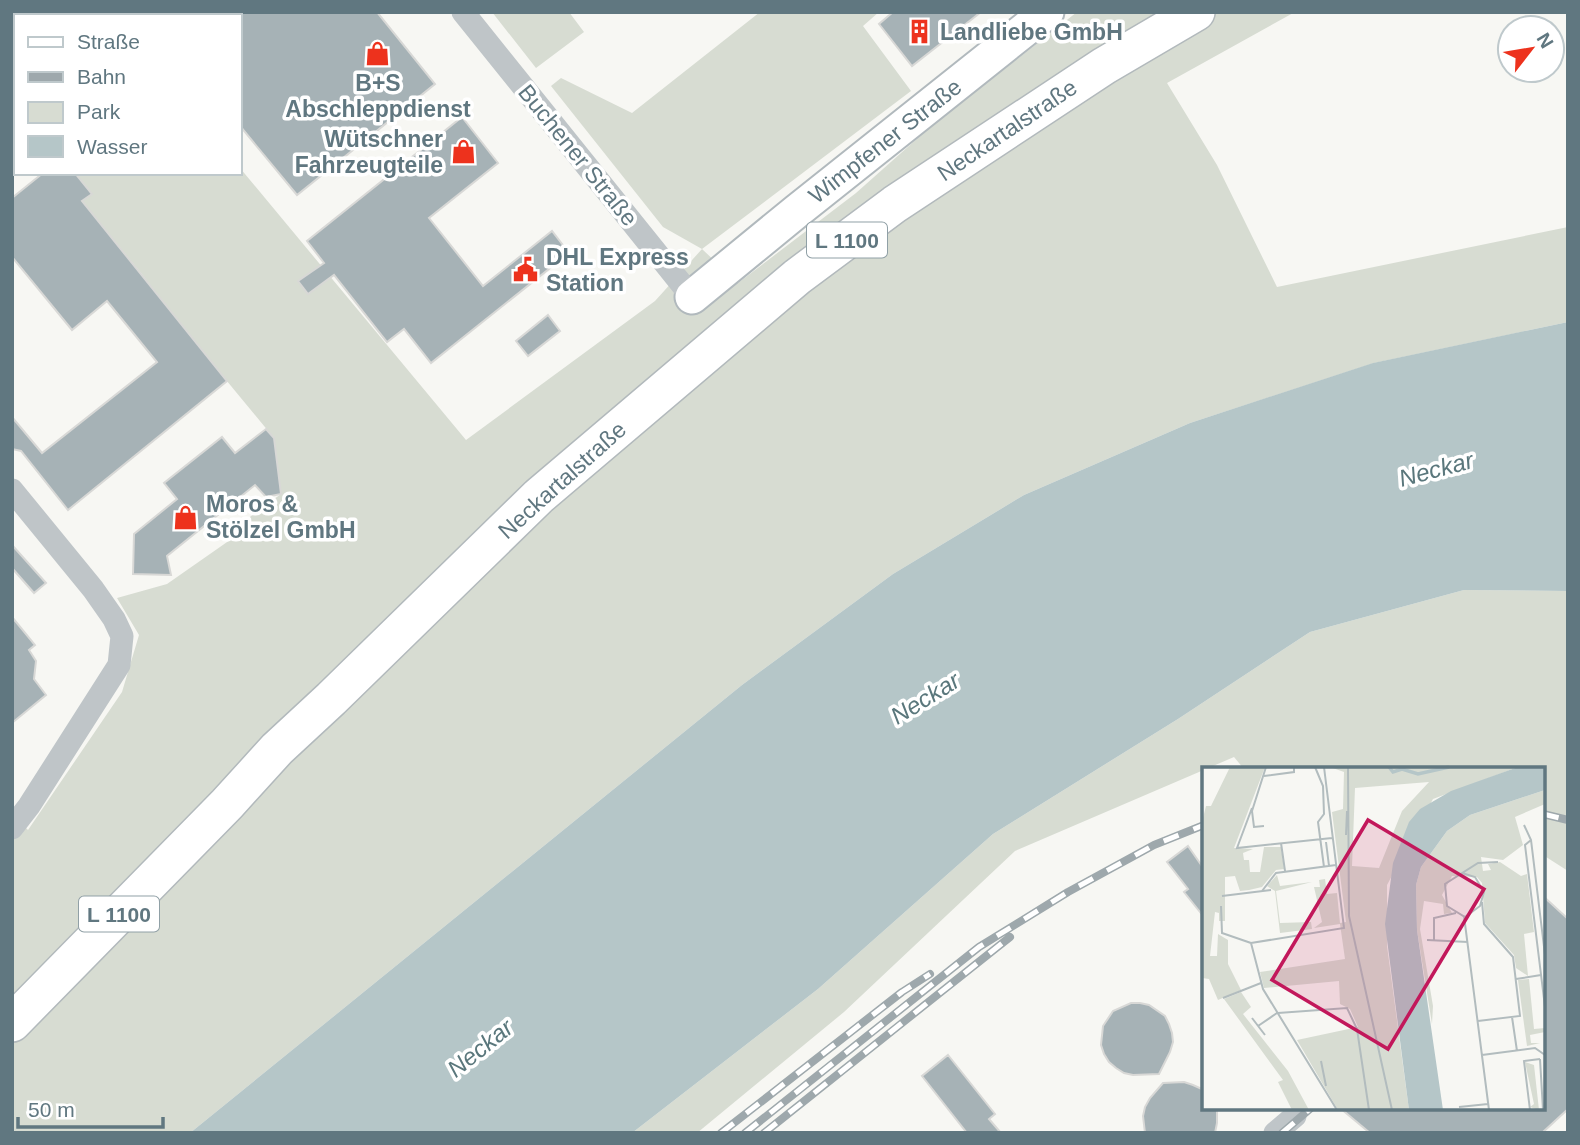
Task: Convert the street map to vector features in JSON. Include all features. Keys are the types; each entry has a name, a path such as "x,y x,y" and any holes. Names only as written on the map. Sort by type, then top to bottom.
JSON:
{"main road":[{"name":"Neckartalstraße","path":"12,1023 227,804 277,749 539,496 797,277 895,204 1104,66 1193,15"}],"street":[{"name":"Buchener Straße","path":"463,12 692,298"},
{"name":"Wimpfener Straße","path":"692,298 1047,12"},
{"path":"12,490 93,589 114,619 122,636 119,665 29,806 12,828"},
{"path":"1275,1133 1295,1116"}],"green space":[{"path":"12,12 110,12 112,14 14,14 14,100"},
{"path":"492,12 569,12 584,32 536,68"},
{"path":"760,12 879,12 863,26 911,91 702,249 663,227 551,86 561,78 632,113"},
{"path":"1077,12 1295,12 1167,83 1217,165 1277,287 1568,227 1568,322 1374,363 1190,423 1024,495 893,574 742,685 190,1133 12,1133 12,814 28,830 122,692 139,635 117,598 167,584 230,540 247,534 243,522 281,494 274,438 82,201 92,193 77,175 242,175 242,170 466,440 655,301 702,249 738,283 856,193 928,129"},
{"path":"1464,590 1568,591 1568,871 1545,856 1545,767 1242,767 1234,757 1211,767 1202,767 1202,771 1015,851 844,1012 697,1133 632,1133 818,989 993,834 1178,719 1310,632"}],"water":[{"name":"Neckar","path":"1568,322 1568,591 1464,590 1310,632 1178,719 993,834 818,989 632,1133 190,1133 742,685 893,574 1024,495 1190,423 1373,363"}],"building":[{"path":"377,12 435,84 297,195 242,128 240,14"},
{"name":"Landliebe GmbH","path":"893,12 981,12 912,66 879,24"},
{"path":"462,117 498,163 429,218 483,286 552,231 569,253 431,363 404,329 387,342 334,275 308,294 298,281 324,263 307,241"},
{"path":"41,175 77,175 92,194 82,201 227,381 68,510 21,451 12,449 12,417 42,453 157,362 107,301 72,330 12,257 12,198"},
{"path":"548,315 560,331 528,356 516,341"},
{"name":"Moros & Stölzel GmbH","path":"266,429 274,438 281,494 266,497 255,485 167,556 171,575 133,574 134,534 177,499 164,483 222,437 235,453"},
{"path":"12,545 46,583 34,593 12,568"},
{"path":"12,617 35,645 29,650 36,661 34,679 46,695 12,723"},
{"path":"1188,846 1202,866 1202,914 1184,892 1188,889 1167,862"},
{"path":"1545,898 1568,919 1568,1109 1540,1133 1370,1133 1342,1110 1545,1110"},
{"path":"1131,1003 1149,1005 1165,1016 1169,1024 1173,1042 1159,1074 1124,1073 1109,1062 1104,1054 1101,1045 1103,1026 1113,1011"},
{"path":"948,1055 995,1114 989,1119 1001,1133 967,1133 922,1076"},
{"path":"1184,1082 1202,1089 1202,1110 1217,1110 1215,1133 1145,1133 1145,1107 1163,1083"}],"railway":[{"path":"1545,814 1568,820"},
{"path":"745,1133 979,947 1068,892 1154,845 1202,826"},
{"path":"764,1133 1010,937"},
{"path":"721,1133 902,992 930,974"},
{"path":"1282,1133 1309,1110"}],"place":[{"name":"Landliebe GmbH","path":"920,32"},
{"name":"B+S Abschleppdienst","path":"378,53"},
{"name":"Wütschner Fahrzeugteile","path":"463,152"},
{"name":"DHL Express Station","path":"526,270"},
{"name":"Moros & Stölzel GmbH","path":"186,517"}]}
